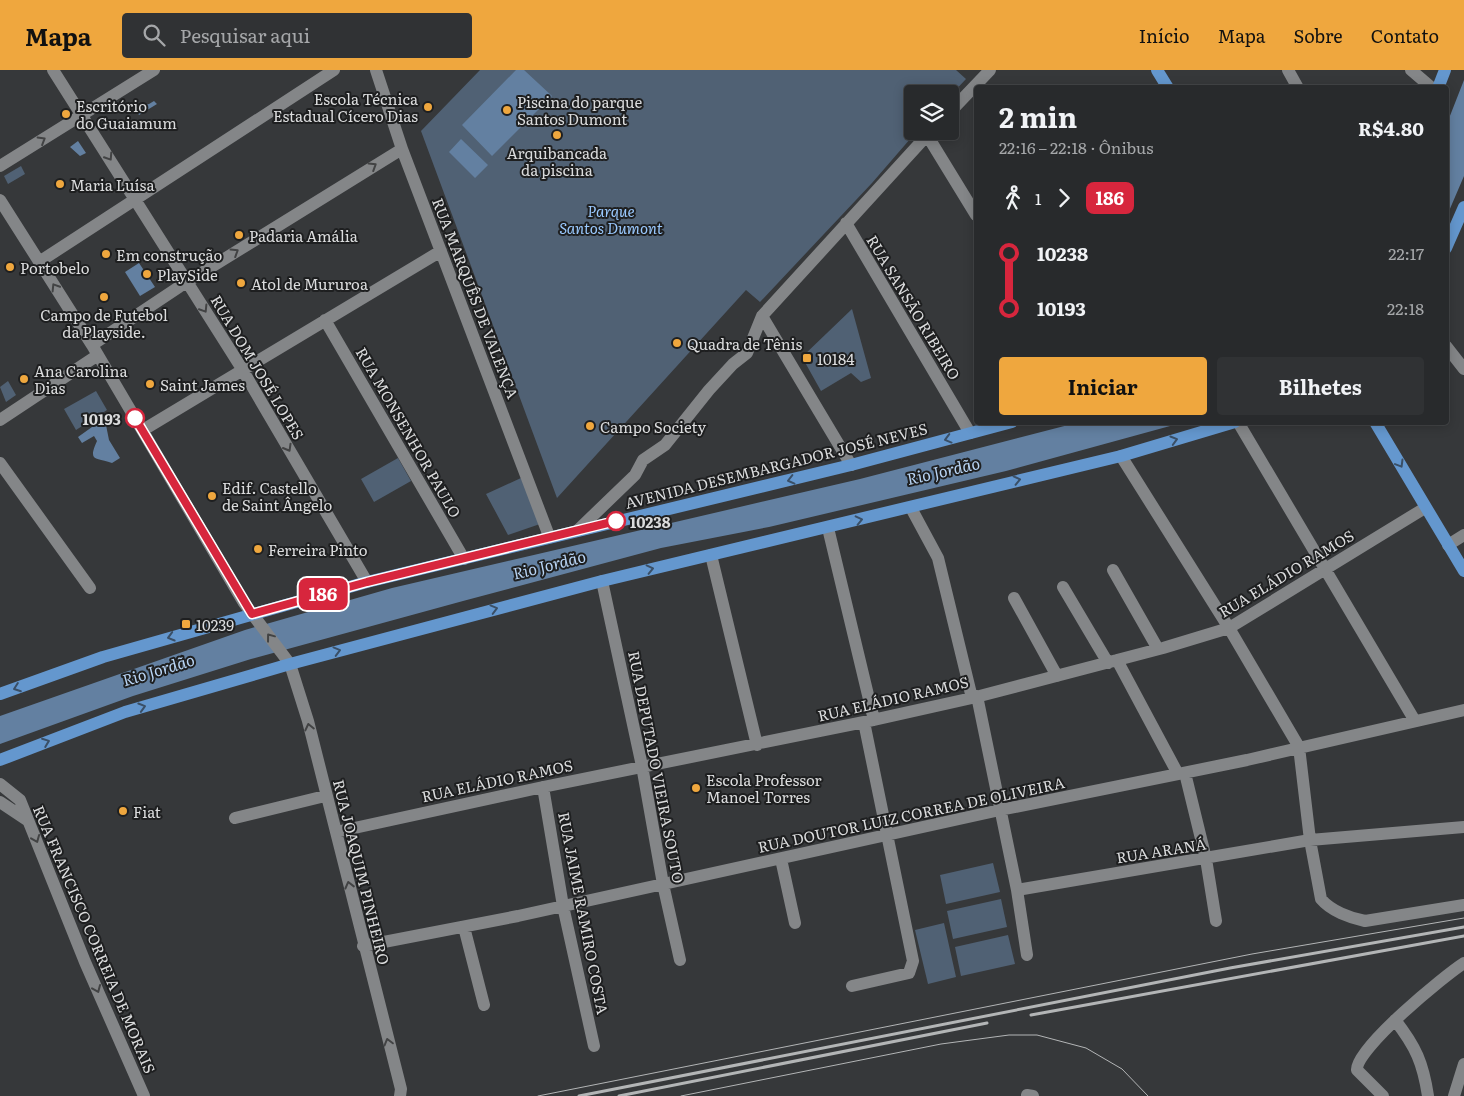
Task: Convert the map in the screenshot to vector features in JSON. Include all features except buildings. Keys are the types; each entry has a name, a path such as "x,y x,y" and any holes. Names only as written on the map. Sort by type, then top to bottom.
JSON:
{"main road":[{"path":"1157,70 1166,85"},
{"path":"1439,85 1445,70"},
{"path":"1449,241 1464,207"},
{"name":"AVENIDA DESEMBARGADOR JOSÉ NEVES","path":"0,694 103,657 254,617 367,582 549,536 851,465 1001,425"},
{"path":"0,760 125,712 286,659 1121,456 1226,425"},
{"path":"1377,425 1464,571"}],"street":[{"name":"RUA DOM JOSÉ LOPES","path":"53,70 137,200 243,371 367,582"},
{"path":"0,166 154,70"},
{"path":"39,262 334,70"},
{"name":"RUA MARQUÊS DE VALENÇA","path":"376,70 402,149 549,536"},
{"path":"976,85 990,70"},
{"path":"1288,70 1296,85"},
{"path":"1411,70 1428,85"},
{"path":"959,103 974,87"},
{"path":"579,529 635,475 643,460 665,444 721,377 747,353 762,316 923,140"},
{"path":"933,140 974,207"},
{"path":"0,420 187,282 402,149"},
{"name":"RUA JOAQUIM PINHEIRO","path":"0,200 95,350 254,617 286,659 302,699 400,1093"},
{"name":"RUA SANSÃO RIBEIRO","path":"846,223 970,433"},
{"path":"143,430 441,251"},
{"path":"762,316 851,465"},
{"name":"RUA MONSENHOR PAULO","path":"325,320 464,559"},
{"path":"1449,350 1464,369"},
{"path":"1238,425 1415,721"},
{"path":"1121,456 1230,628 1299,747 1310,840 1320,893 1326,904 1352,918 1366,921 1464,905"},
{"path":"0,463 90,588"},
{"path":"911,508 938,558 975,697 1018,890 1027,955"},
{"name":"RUA ELÁDIO RAMOS","path":"336,832 543,786 757,745 975,697 1113,662 1230,628 1425,508"},
{"path":"828,528 869,721 888,835 913,961 909,973 852,986"},
{"path":"1448,545 1464,534"},
{"path":"710,555 757,745"},
{"path":"1113,570 1158,649"},
{"name":"RUA DEPUTADO VIEIRA SOUTO","path":"602,581 642,766 663,884 680,960"},
{"path":"1063,587 1113,662 1181,774 1206,859 1216,921"},
{"path":"1014,598 1057,676"},
{"name":"RUA DOUTOR LUIZ CORREA DE OLIVEIRA","path":"364,946 564,906 1000,810 1181,774 1464,710"},
{"name":"RUA FRANCISCO CORREIA DE MORAIS","path":"0,784 20,800 85,962 144,1096"},
{"name":"RUA JAIME RAMIRO COSTA","path":"543,786 564,906 594,1046"},
{"path":"235,818 326,796"},
{"path":"0,802 28,821"},
{"name":"RUA ARANÁ","path":"1018,890 1310,840 1464,827"},
{"path":"781,859 795,923"},
{"path":"464,927 484,1005"},
{"path":"1382,1096 1360,1073 1357,1066 1380,1035 1395,1020 1464,963"},
{"path":"1395,1020 1413,1043 1422,1066 1428,1096"},
{"path":"1454,1096 1464,1064"}],"green space":[{"name":"Parque Santos Dumont","path":"480,70 956,70 966,79 959,86 904,85 904,140 909,140 872,183 760,302 746,290 557,498 421,131"},
{"path":"21,166 25,174 8,184 4,176"},
{"path":"852,309 871,378 861,382 851,373 821,391 802,357"},
{"path":"8,381 16,395 6,402 0,387"},
{"path":"96,391 107,410 76,430 64,409"},
{"path":"398,458 411,481 374,502 361,479"},
{"path":"521,478 540,524 508,535 486,494"},
{"path":"993,863 1000,892 946,904 940,875"},
{"path":"1001,899 1007,927 953,939 947,911"},
{"path":"944,923 956,977 928,984 915,930"},
{"path":"1008,935 1015,964 961,976 955,947"}],"water":[{"name":"Piscina do parque Santos Dumont","path":"516,70 524,70 552,96 492,156 462,125"},
{"path":"1464,80 1464,176 1449,211 1449,118"},
{"path":"154,101 157,104 139,115 134,107 149,104"},
{"path":"461,139 488,165 475,178 449,152"},
{"path":"78,141 86,153 80,156 70,147"},
{"path":"139,263 155,287 140,296 125,272"},
{"path":"99,422 106,425 109,440 120,458 112,463 93,456 97,441 94,436 82,443 78,437"},
{"name":"Rio Jordão","path":"1068,425 1174,425 1006,471 769,527 661,548 463,601 251,659 133,696 0,744 0,716 245,630 392,588 860,479"}],"tram line":[{"path":"538,1096 1252,954 1464,918"},
{"path":"681,1096 941,1044 1009,1035 1037,1035 1086,1048 1122,1069 1148,1096"}],"railway":[{"path":"579,1096 1230,968 1464,927"},
{"path":"1031,1015 1464,936"},
{"path":"619,1096 987,1023"}],"bus line":[{"name":"186","path":"135,418 252,614 367,582 616,521"}],"place":[{"name":"Escola Técnica Estadual Cícero Dias","path":"428,107"},
{"name":"Piscina do parque Santos Dumont","path":"507,110"},
{"name":"Escritório do Guaiamum","path":"66,114"},
{"name":"Arquibancada da piscina","path":"557,135"},
{"name":"Maria Luísa","path":"60,184"},
{"name":"Padaria Amália","path":"239,235"},
{"name":"Em construção","path":"106,254"},
{"name":"Portobelo","path":"10,267"},
{"name":"PlaySide","path":"147,274"},
{"name":"Atol de Mururoa","path":"241,283"},
{"name":"Campo de Futebol da Playside.","path":"104,297"},
{"name":"Quadra de Tênis","path":"677,343"},
{"name":"10184","path":"807,358"},
{"name":"Ana Carolina Dias","path":"24,379"},
{"name":"Saint James","path":"150,384"},
{"name":"10193","path":"135,418"},
{"name":"Campo Society","path":"590,426"},
{"name":"Edif. Castello de Saint Ângelo","path":"212,496"},
{"name":"10238","path":"616,521"},
{"name":"Ferreira Pinto","path":"258,549"},
{"name":"10239","path":"186,624"},
{"name":"Escola Professor Manoel Torres","path":"696,788"},
{"name":"Fiat","path":"123,811"}]}
